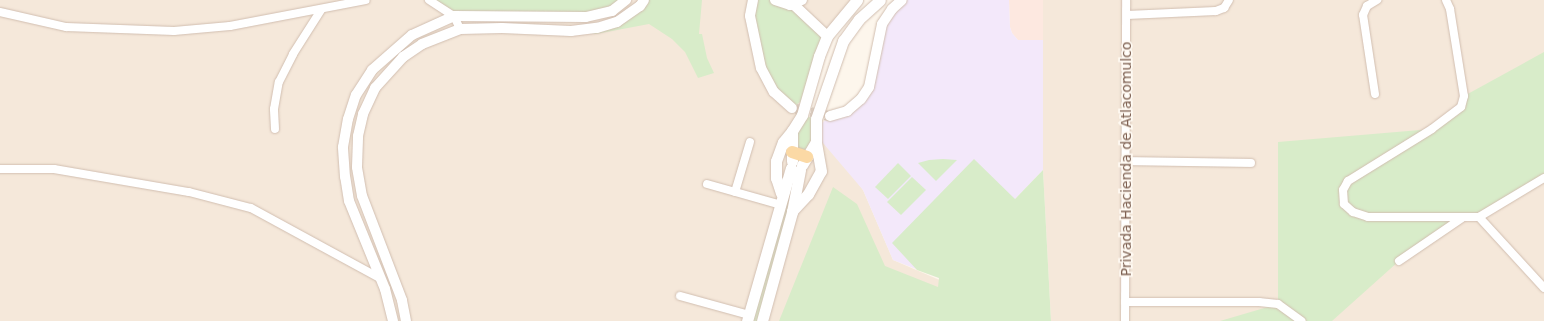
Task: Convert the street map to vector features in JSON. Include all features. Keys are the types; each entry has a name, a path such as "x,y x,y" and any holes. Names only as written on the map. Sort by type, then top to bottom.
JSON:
{"main road":[{"path":"780,199 776,178 776,161 783,142 802,115 827,36 857,0"},
{"path":"792,212 808,194 821,171 816,142 816,119 843,41 859,19 880,0"},
{"path":"802,115 816,119"},
{"path":"762,321 792,212 797,164 792,131"},
{"path":"748,318 780,199 797,164 816,142"}],"street":[{"path":"0,12 66,28 174,31 230,26 321,10 366,0"},
{"path":"429,0 454,16 460,29"},
{"path":"393,321 381,279 349,201 343,147 348,119 356,95 372,70 392,50 412,35 454,16 586,18 612,11 626,0"},
{"path":"406,321 402,300 362,196 357,167 358,136 363,114 375,88 403,57 422,44 460,29 502,28 571,31 597,28 617,22 640,6 644,0"},
{"path":"753,0 750,16 766,80 783,103 792,108"},
{"path":"775,0 783,4 797,2 827,36"},
{"path":"830,116 847,111 861,99 869,87 882,24 892,9 902,0"},
{"name":"Privada Hacienda de Atlacomulco","path":"1125,321 1126,0"},
{"path":"1127,15 1216,10 1224,8 1229,0"},
{"path":"1375,94 1363,15 1366,6 1377,0"},
{"path":"1446,0 1450,9 1464,96 1461,107 1432,129 1358,174 1342,190 1344,204 1353,212 1368,217 1462,218 1479,216 1544,178"},
{"path":"275,129 274,109 279,82 293,54 321,10"},
{"path":"735,192 750,142"},
{"name":"Privada Hacienda de Atlacomulco","path":"1125,161 1251,163"},
{"path":"0,169 54,169 189,192 251,208 381,279"},
{"path":"707,184 735,192 780,199"},
{"path":"1479,216 1544,288"},
{"path":"1399,261 1462,218"},
{"path":"680,296 748,318"},
{"path":"1126,302 1278,304 1301,321"}],"shaded area":[{"path":"0,0 857,0 827,36 802,115 817,128 863,190 893,260 1035,321 0,321"},
{"path":"902,0 1009,0 1010,27 1012,33 1018,40 1043,40 1043,170 939,278 893,260 863,190 817,136 817,128 830,116 861,99 882,24"},
{"path":"1009,0 1043,0 1043,40 1018,40 1012,33 1010,27"},
{"path":"1043,0 1544,0 1544,321 1051,321 1043,170"}],"green space":[{"path":"429,0 626,0 586,17 454,16"},
{"path":"644,0 702,0 699,34 702,34 707,58 714,73 698,78 685,52 672,39 649,24 596,34 571,31 617,22"},
{"path":"755,0 775,0 790,5 827,36 808,96 792,108 774,92 750,16"},
{"path":"1544,52 1544,178 1479,217 1462,218 1399,261 1332,321 1220,321 1278,304 1278,142 1432,129 1454,115 1464,96"},
{"path":"802,115 816,119 807,157 791,145"},
{"path":"974,159 1015,199 1043,170 1051,321 779,321 833,187 857,204 885,266 938,287 939,278 917,270 892,243"},
{"path":"929,160 957,160 936,181 918,163"},
{"path":"898,163 911,176 888,199 875,187"},
{"path":"799,175 762,321 747,321 781,193"},
{"path":"912,177 926,190 901,215 887,202"}],"tunnel":[{"path":"796,109 830,116"}]}
